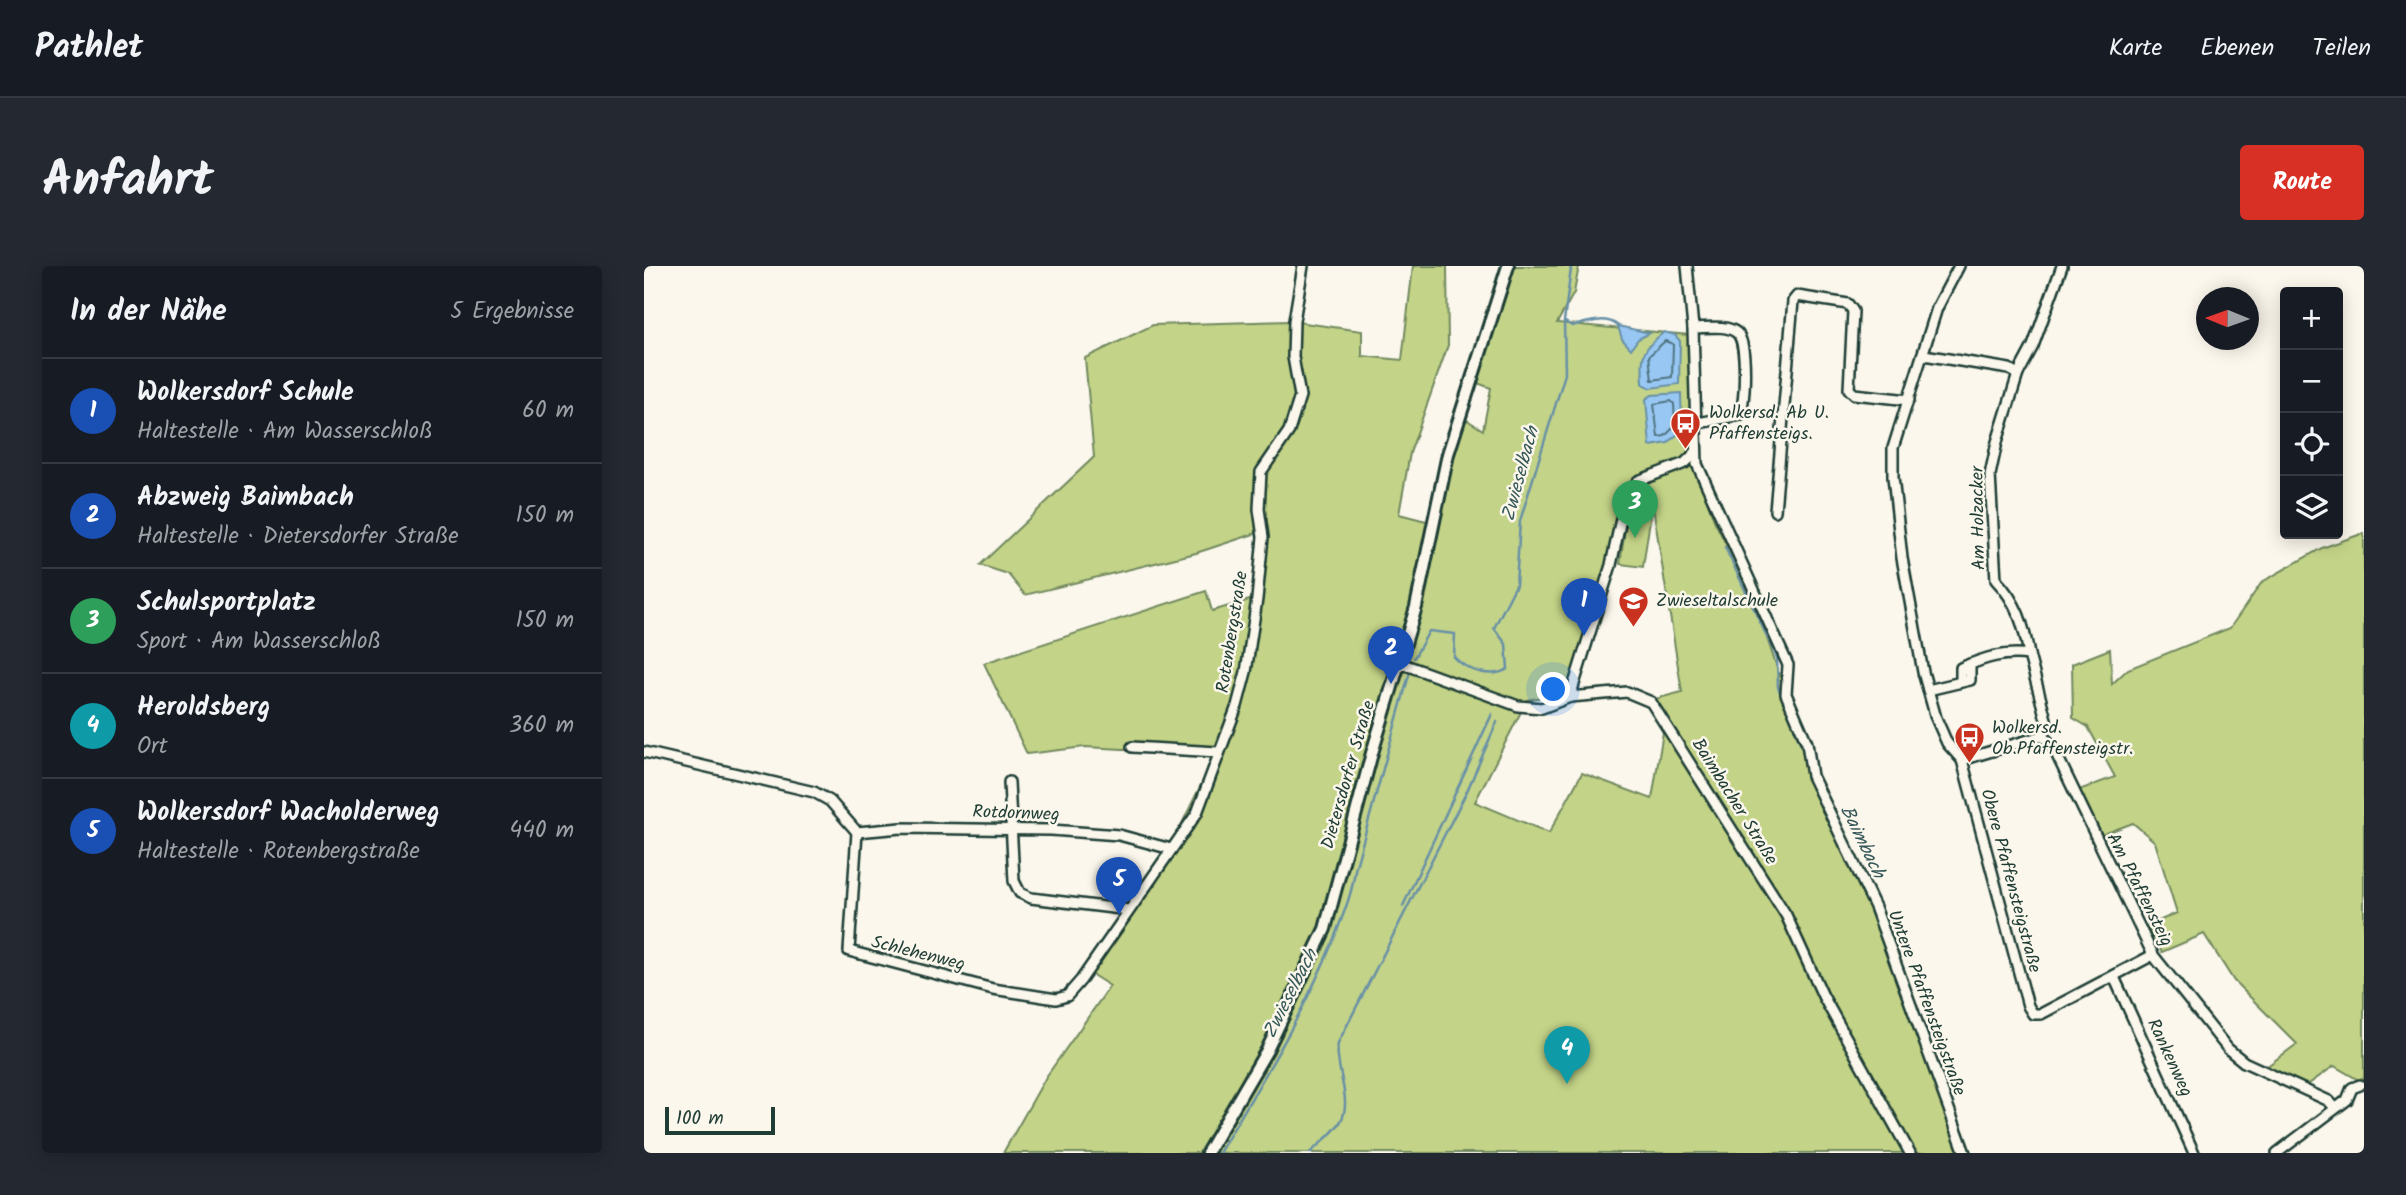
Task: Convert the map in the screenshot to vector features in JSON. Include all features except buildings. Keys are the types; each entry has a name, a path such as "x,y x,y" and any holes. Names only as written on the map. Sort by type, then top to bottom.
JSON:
{"street":[{"name":"Rotenbergstraße","path":"1056,999 1067,996 1081,980 1197,813 1237,706 1254,623 1263,537 1259,509 1261,472 1289,430 1300,396 1293,358 1294,321 1304,266"},
{"name":"Dietersdorfer Straße","path":"1207,1153 1267,1050 1325,929 1416,607 1448,454 1508,266"},
{"path":"1570,697 1611,565 1626,496 1638,481 1685,463 1695,453 1698,423 1687,266"},
{"name":"Obere Pfaffensteigstraße","path":"1959,266 1937,308 1894,448 1893,477 1902,558 1928,690 1947,743 1962,760 2028,1006 2033,1014 2041,1014 2153,955"},
{"name":"Am Holzacker","path":"2042,736 2048,727 2025,631 2013,598 1996,580 1990,475 2018,374 2034,346 2062,266"},
{"path":"1775,511 1782,403 1793,301 1797,296 1848,304 1853,311 1849,389 1854,394 1909,400"},
{"path":"1693,328 1726,328 1736,332 1744,343 1740,415 1698,423"},
{"path":"1923,355 2009,369 2018,374"},
{"name":"Untere Pfaffensteigstraße","path":"1695,453 1719,518 1788,665 1786,694 1807,743 1812,776 1875,907 1965,1153"},
{"path":"1928,690 1961,680 1961,668 1970,664 2010,652 2029,655"},
{"name":"Baimbacher Straße","path":"1400,663 1518,706 1542,708 1570,697 1626,692 1651,702 1786,915 1828,1007 1910,1153"},
{"path":"1962,760 2042,736"},
{"name":"Am Pfaffensteig","path":"2042,736 2052,745 2153,955 2228,1049 2244,1062 2329,1101 2335,1108"},
{"path":"1132,747 1218,752"},
{"path":"644,752 814,792 830,801 857,832"},
{"path":"1009,782 1014,880 1020,893 1031,898 1129,909"},
{"name":"Rotdornweg","path":"857,832 901,828 1010,828 1119,835 1171,849"},
{"name":"Schlehenweg","path":"857,832 849,951 993,989 1056,999"},
{"name":"Rankenweg","path":"2113,977 2194,1153"},
{"path":"2277,1153 2347,1100 2352,1088 2360,1085"}],"green space":[{"path":"1413,266 1447,266 1448,345 1410,453 1399,514 1430,522 1459,415 1483,430 1491,388 1477,383 1513,266 1579,266 1574,293 1557,323 1689,335 1691,455 1714,520 1755,603 1825,809 1875,904 1963,1153 1003,1153 1046,1077 1110,986 1091,974 1171,846 1216,754 1085,747 1027,754 984,663 1206,591 1212,611 1260,597 1263,531 1196,553 1025,595 1008,574 980,565 1094,457 1085,358 1153,325 1290,321 1362,331 1362,356 1402,360","holes":["1625,504 1653,507 1682,692 1655,699 1666,714 1652,799 1582,773 1549,833 1475,802 1527,700 1575,691"]},
{"path":"1628,509 1651,513 1643,567 1620,564"},
{"path":"2364,533 2364,1083 2334,1066 2306,1086 2266,1067 2297,1044 2234,981 2204,934 2162,952 2147,926 2177,913 2155,842 2133,823 2096,837 2076,791 2115,777 2088,727 2073,718 2072,664 2110,649 2112,684 2128,669 2230,628 2262,582 2322,548"}],"water":[{"path":"1618,326 1650,333 1638,339 1631,349 1622,339"},
{"path":"1664,332 1675,335 1680,341 1679,384 1651,388 1643,384 1644,354 1650,344"},
{"path":"1681,393 1682,430 1668,443 1650,446 1646,399 1652,395"}],"waterway":[{"name":"Zwieselbach","path":"1414,658 1429,631 1455,634 1454,657 1459,662 1480,672 1494,673 1508,669 1506,644 1494,628 1516,585 1520,521 1565,374 1564,321 1571,269 1569,266"},
{"name":"Baimbach","path":"1565,322 1572,326 1602,320 1618,326"},
{"name":"Baimbach","path":"1725,547 1777,658 1778,687 1805,755"},
{"name":"Zwieselbach","path":"1219,1153 1294,1023 1333,941 1349,898 1409,675"},
{"path":"1403,906 1492,714"},
{"path":"1310,1153 1335,1130 1344,1112 1338,1043 1467,791 1497,722"}],"place":[{"name":"Wolkersd. Ab U. Pfaffensteigs.","path":"1686,450"},
{"name":"Schulsportplatz","path":"1635,538"},
{"name":"Zwieseltalschule","path":"1633,628"},
{"name":"Wolkersdorf Schule","path":"1584,636"},
{"name":"Abzweig Baimbach","path":"1391,684"},
{"name":"Wolkersd. Ob.Pfaffensteigstr.","path":"1969,765"},
{"name":"Wolkersdorf Wacholderweg","path":"1119,915"},
{"name":"Heroldsberg","path":"1567,1084"}]}
